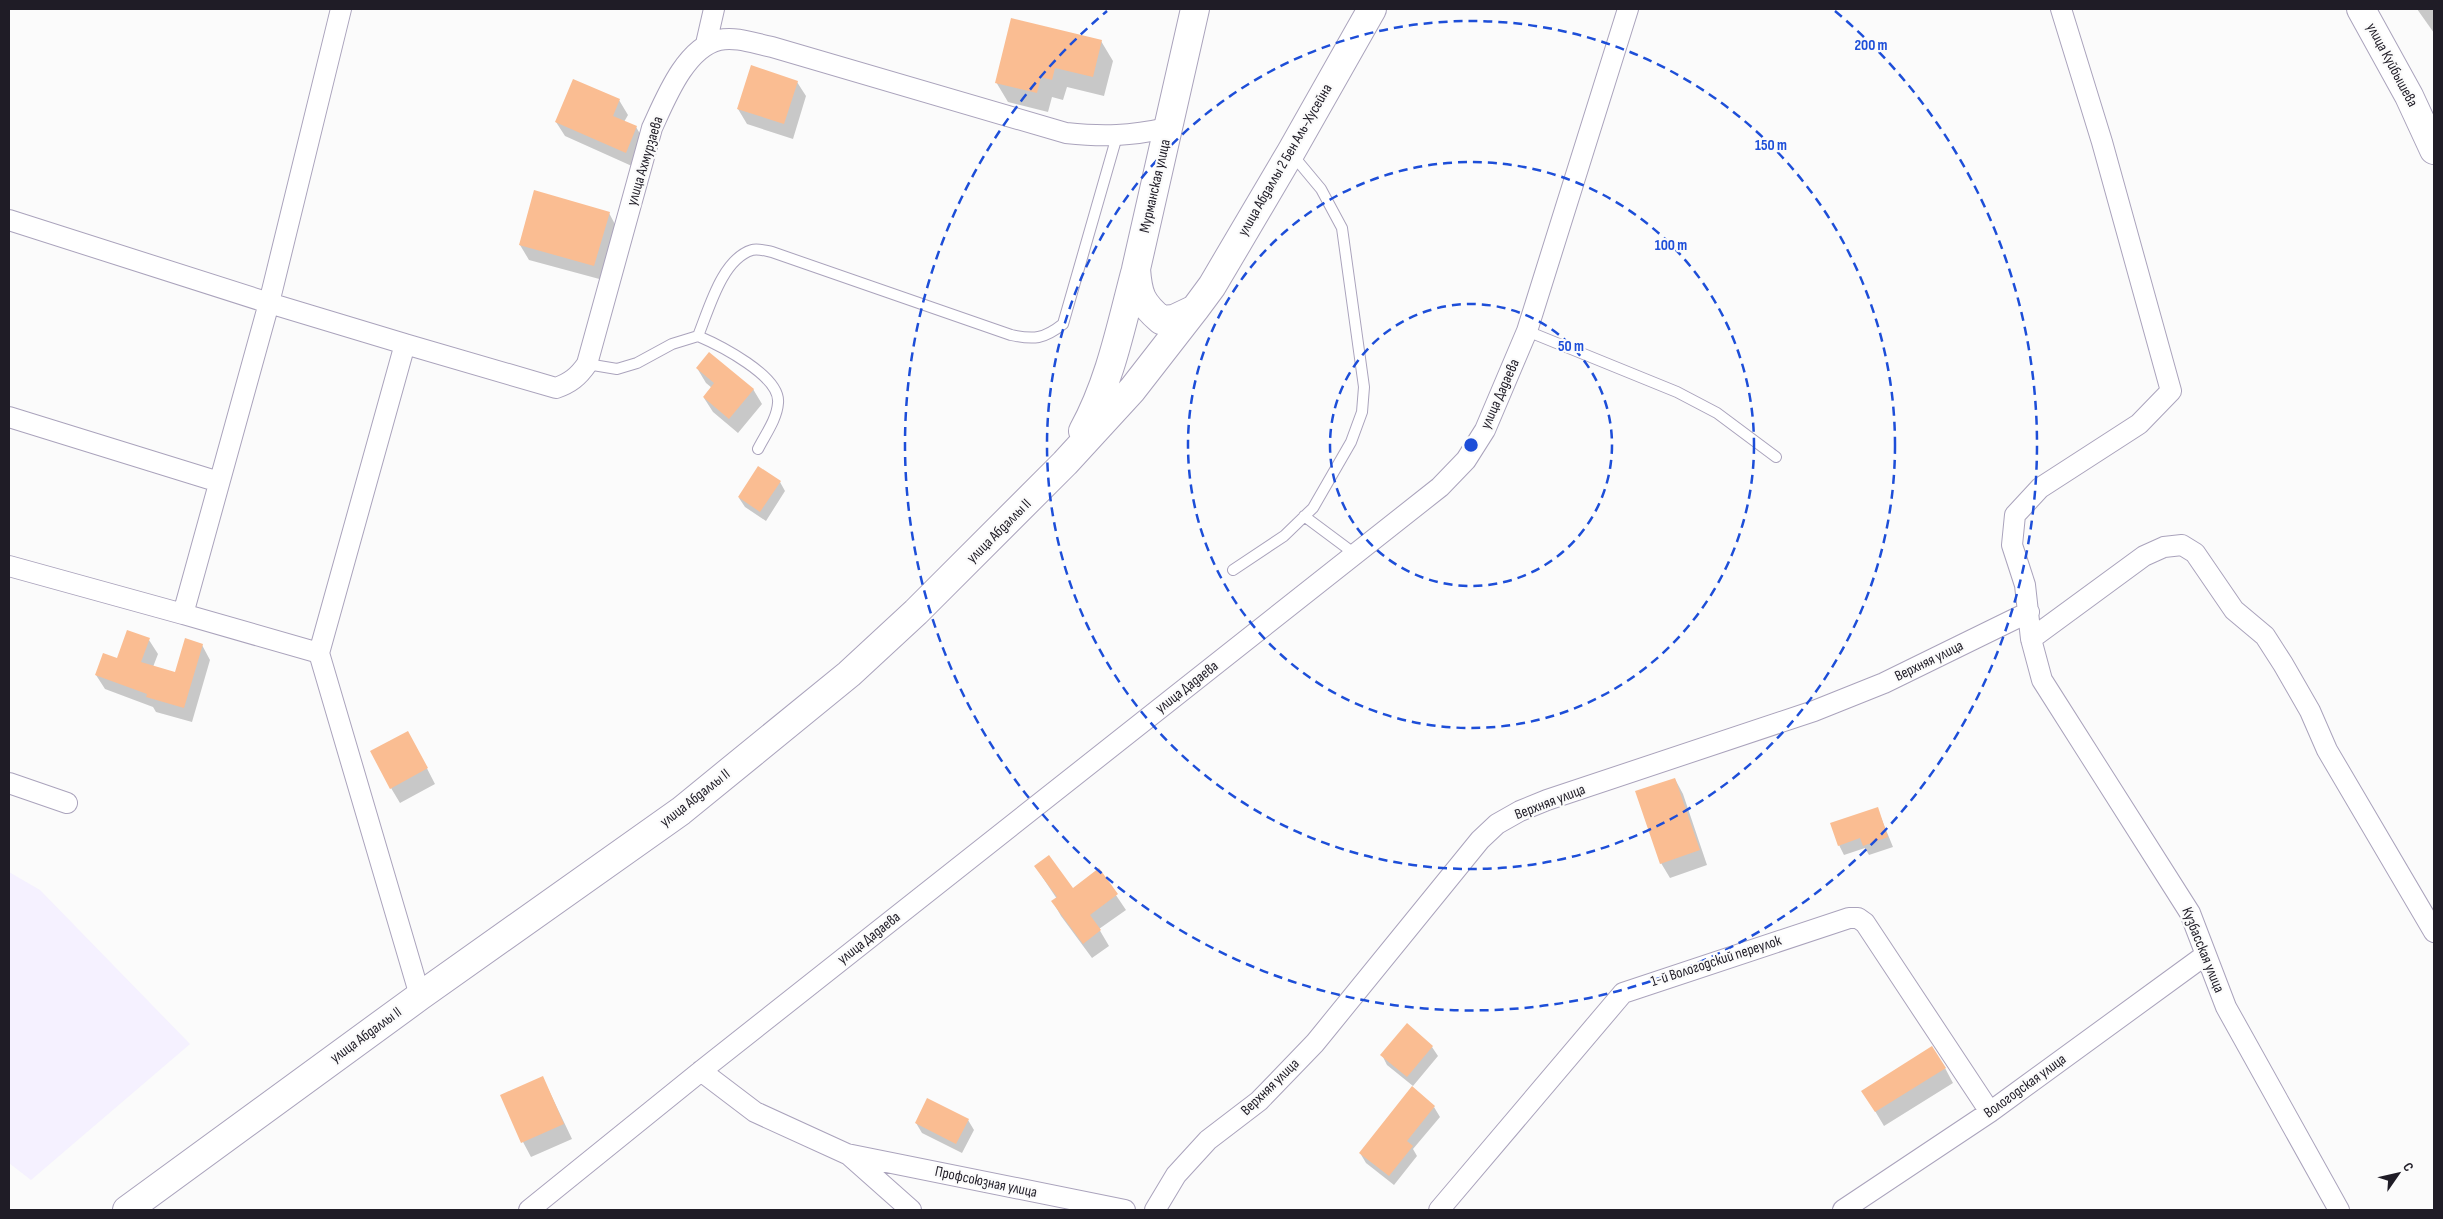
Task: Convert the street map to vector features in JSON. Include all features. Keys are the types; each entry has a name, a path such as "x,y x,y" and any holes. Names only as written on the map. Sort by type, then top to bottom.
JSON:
{"street":[{"path":"182,614 269,303 341,9"},
{"path":"714,9 706,44 720,40 735,39 772,47 1066,133 1134,136 1167,128"},
{"name":"Мурманская улица","path":"1195,9 1136,269 1137,292 1146,307 1161,320 1174,319 1195,309"},
{"name":"улица Абдаллы 2 Бен Аль-Хусейна","path":"1195,309 1212,286 1372,9"},
{"name":"улица Дадаева","path":"529,1210 701,1071 1440,487 1466,460 1485,430 1527,331 1628,9"},
{"name":"Кузбасская улица","path":"2062,9 2102,142 2171,391 2139,424 2040,488 2015,516 2012,545 2025,585 2032,639 2042,680 2190,913 2204,956 2226,1007 2339,1210"},
{"name":"улица Куйбышева","path":"2361,9 2409,96 2434,150"},
{"name":"улица Ахмурзаева","path":"587,364 652,128 678,77 692,57 706,44"},
{"path":"9,220 269,303 556,388 569,384 579,376 587,364"},
{"path":"1065,463 1095,409 1116,346 1136,269"},
{"name":"улица Абдаллы II","path":"127,1210 420,996 681,811 794,721 849,674 916,612 1065,463 1132,390 1195,309"},
{"path":"406,344 319,653 420,996"},
{"path":"9,417 219,482"},
{"path":"2032,639 2144,556 2164,547 2182,545 2194,553 2234,610 2265,636 2283,664 2310,711 2327,750 2434,932"},
{"path":"9,566 319,653"},
{"name":"Верхняя улица","path":"1155,1210 1176,1175 1208,1140 1259,1101 1315,1043 1460,860 1497,824 1520,811 1546,800 1814,711 1884,683 2029,612"},
{"path":"9,783 68,803"},
{"name":"1-й Вологодский переулок","path":"1439,1210 1623,993 1849,918 1858,918 1865,923 1990,1112"},
{"name":"Вологодская улица","path":"1843,1210 1990,1112 2204,956"},
{"path":"701,1071 755,1112 847,1154 911,1210"},
{"name":"Профсоюзная улица","path":"847,1154 1125,1210"}],"lane":[{"path":"698,336 724,274 736,258 754,249 772,252 1011,335 1028,339 1049,336 1063,324 1117,136"},
{"path":"1233,570 1284,536 1313,508 1351,442 1362,412 1364,387 1342,228 1322,190 1291,152"},
{"path":"1527,331 1678,392 1717,414 1776,457"},
{"path":"587,364 617,369 637,363 672,344 698,336 722,347 770,381 779,401 776,415 758,449"},
{"path":"1304,516 1354,554"}],"shaded area":[{"path":"9,872 40,890 190,1044 31,1180 9,1163"}],"building":[{"path":"1011,18 1102,40 1093,77 1055,68 1052,80 1041,77 1037,93 995,83"},
{"path":"751,65 798,81 784,124 737,109"},
{"path":"573,79 620,99 613,116 637,126 626,153 555,122"},
{"path":"534,190 610,212 594,266 519,245"},
{"path":"709,352 754,389 729,419 703,397 714,383 696,368"},
{"path":"758,466 781,481 760,512 738,497"},
{"path":"127,630 150,638 141,662 175,672 185,638 203,644 184,708 146,697 147,694 95,675 103,653 117,658"},
{"path":"408,731 428,768 390,789 370,751"},
{"path":"1675,778 1700,850 1660,864 1635,791"},
{"path":"1878,807 1888,837 1863,846 1860,838 1838,846 1830,823"},
{"path":"1049,855 1073,888 1099,868 1118,894 1090,915 1101,930 1083,944 1051,901 1057,897 1034,866"},
{"path":"1407,1023 1433,1046 1407,1077 1380,1055"},
{"path":"1932,1046 1946,1068 1875,1112 1861,1091"},
{"path":"543,1076 564,1124 521,1143 500,1095"},
{"path":"1412,1086 1435,1106 1407,1141 1413,1146 1389,1176 1359,1153"},
{"path":"927,1098 969,1119 956,1144 915,1123"}]}
